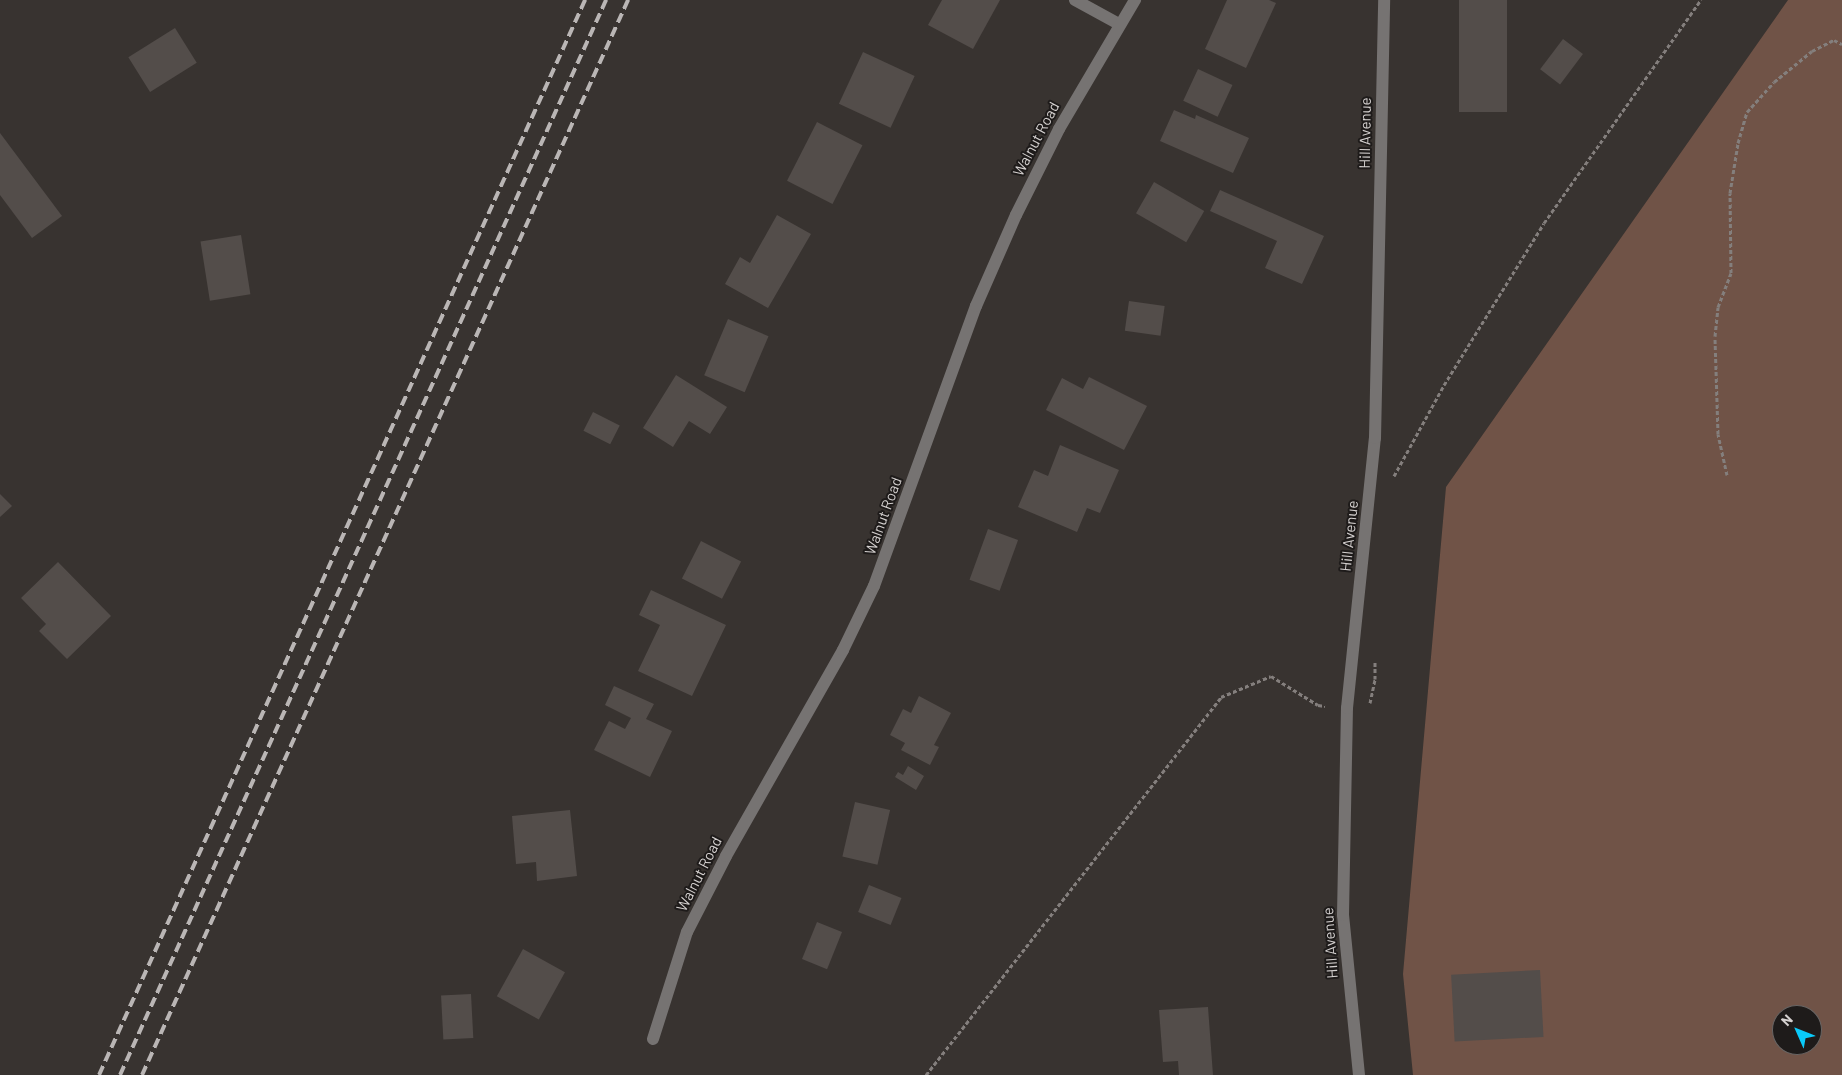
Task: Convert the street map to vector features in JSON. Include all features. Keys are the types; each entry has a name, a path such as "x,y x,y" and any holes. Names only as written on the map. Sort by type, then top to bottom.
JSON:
{"street":[{"path":"1075,0 1119,24"},
{"name":"Walnut Road","path":"653,1039 687,932 726,856 843,650 874,586 972,315 1016,215 1059,128 1119,24 1136,0"},
{"name":"Hill Avenue","path":"1359,1075 1343,915 1347,708 1375,438 1384,0"}],"path":[{"path":"1393,479 1439,394 1544,223 1701,0"},
{"path":"1727,475 1718,434 1715,336 1718,307 1731,273 1730,193 1738,143 1747,112 1774,82 1812,50 1834,40 1842,44"},
{"path":"926,1075 1221,697 1271,676 1318,705 1347,708 1366,707 1372,700 1375,653"}],"shaded area":[{"path":"1788,0 1842,0 1842,1075 1413,1075 1403,974 1446,487"}],"building":[{"path":"942,0 1000,0 973,49 928,25"},
{"path":"1227,0 1269,0 1276,3 1246,68 1205,49"},
{"path":"1459,0 1507,0 1507,112 1459,112"},
{"path":"175,28 197,63 150,92 128,57"},
{"path":"1563,39 1583,54 1560,84 1540,69"},
{"path":"863,52 915,76 891,128 839,104"},
{"path":"1198,69 1232,85 1218,117 1183,101"},
{"path":"1174,110 1195,119 1196,115 1249,138 1233,173 1160,141"},
{"path":"817,122 862,145 832,204 787,181"},
{"path":"0,133 62,216 32,238 0,195"},
{"path":"1154,182 1204,211 1186,242 1136,213"},
{"path":"1220,190 1324,236 1302,284 1265,268 1277,241 1210,211"},
{"path":"777,215 811,234 768,308 725,284 740,257 750,263"},
{"path":"241,235 250,294 210,301 201,241"},
{"path":"1129,301 1165,306 1160,336 1125,331"},
{"path":"728,319 769,336 745,392 704,375"},
{"path":"676,375 727,407 710,434 689,421 673,447 643,428"},
{"path":"1089,377 1147,406 1124,450 1046,410 1062,378 1083,389"},
{"path":"593,412 620,426 610,444 583,431"},
{"path":"1060,445 1119,470 1100,513 1087,508 1077,532 1018,507 1034,470 1048,476"},
{"path":"0,494 12,506 0,517"},
{"path":"988,529 1018,540 1000,591 970,580"},
{"path":"701,541 741,561 722,599 682,578"},
{"path":"58,562 111,616 67,659 39,631 46,624 21,598"},
{"path":"651,590 726,625 692,696 638,671 660,625 639,615"},
{"path":"614,686 654,704 646,719 672,731 650,777 594,750 609,721 625,729 631,718 605,705"},
{"path":"919,696 951,713 934,745 939,747 930,765 901,750 905,743 890,735 903,709 911,713"},
{"path":"908,766 924,776 916,790 895,777 898,772 903,775"},
{"path":"855,802 890,810 877,865 842,857"},
{"path":"570,810 577,876 537,881 536,862 516,864 512,816"},
{"path":"869,885 901,898 891,925 858,912"},
{"path":"817,922 842,932 827,969 802,959"},
{"path":"523,949 565,972 539,1020 497,996"},
{"path":"1540,970 1544,1037 1455,1042 1451,975"},
{"path":"471,994 473,1038 443,1040 441,996"},
{"path":"1208,1007 1213,1075 1179,1075 1178,1061 1163,1062 1159,1010"}],"railway":[{"path":"99,1075 585,0"},
{"path":"120,1075 606,0"},
{"path":"142,1075 628,0"}]}
